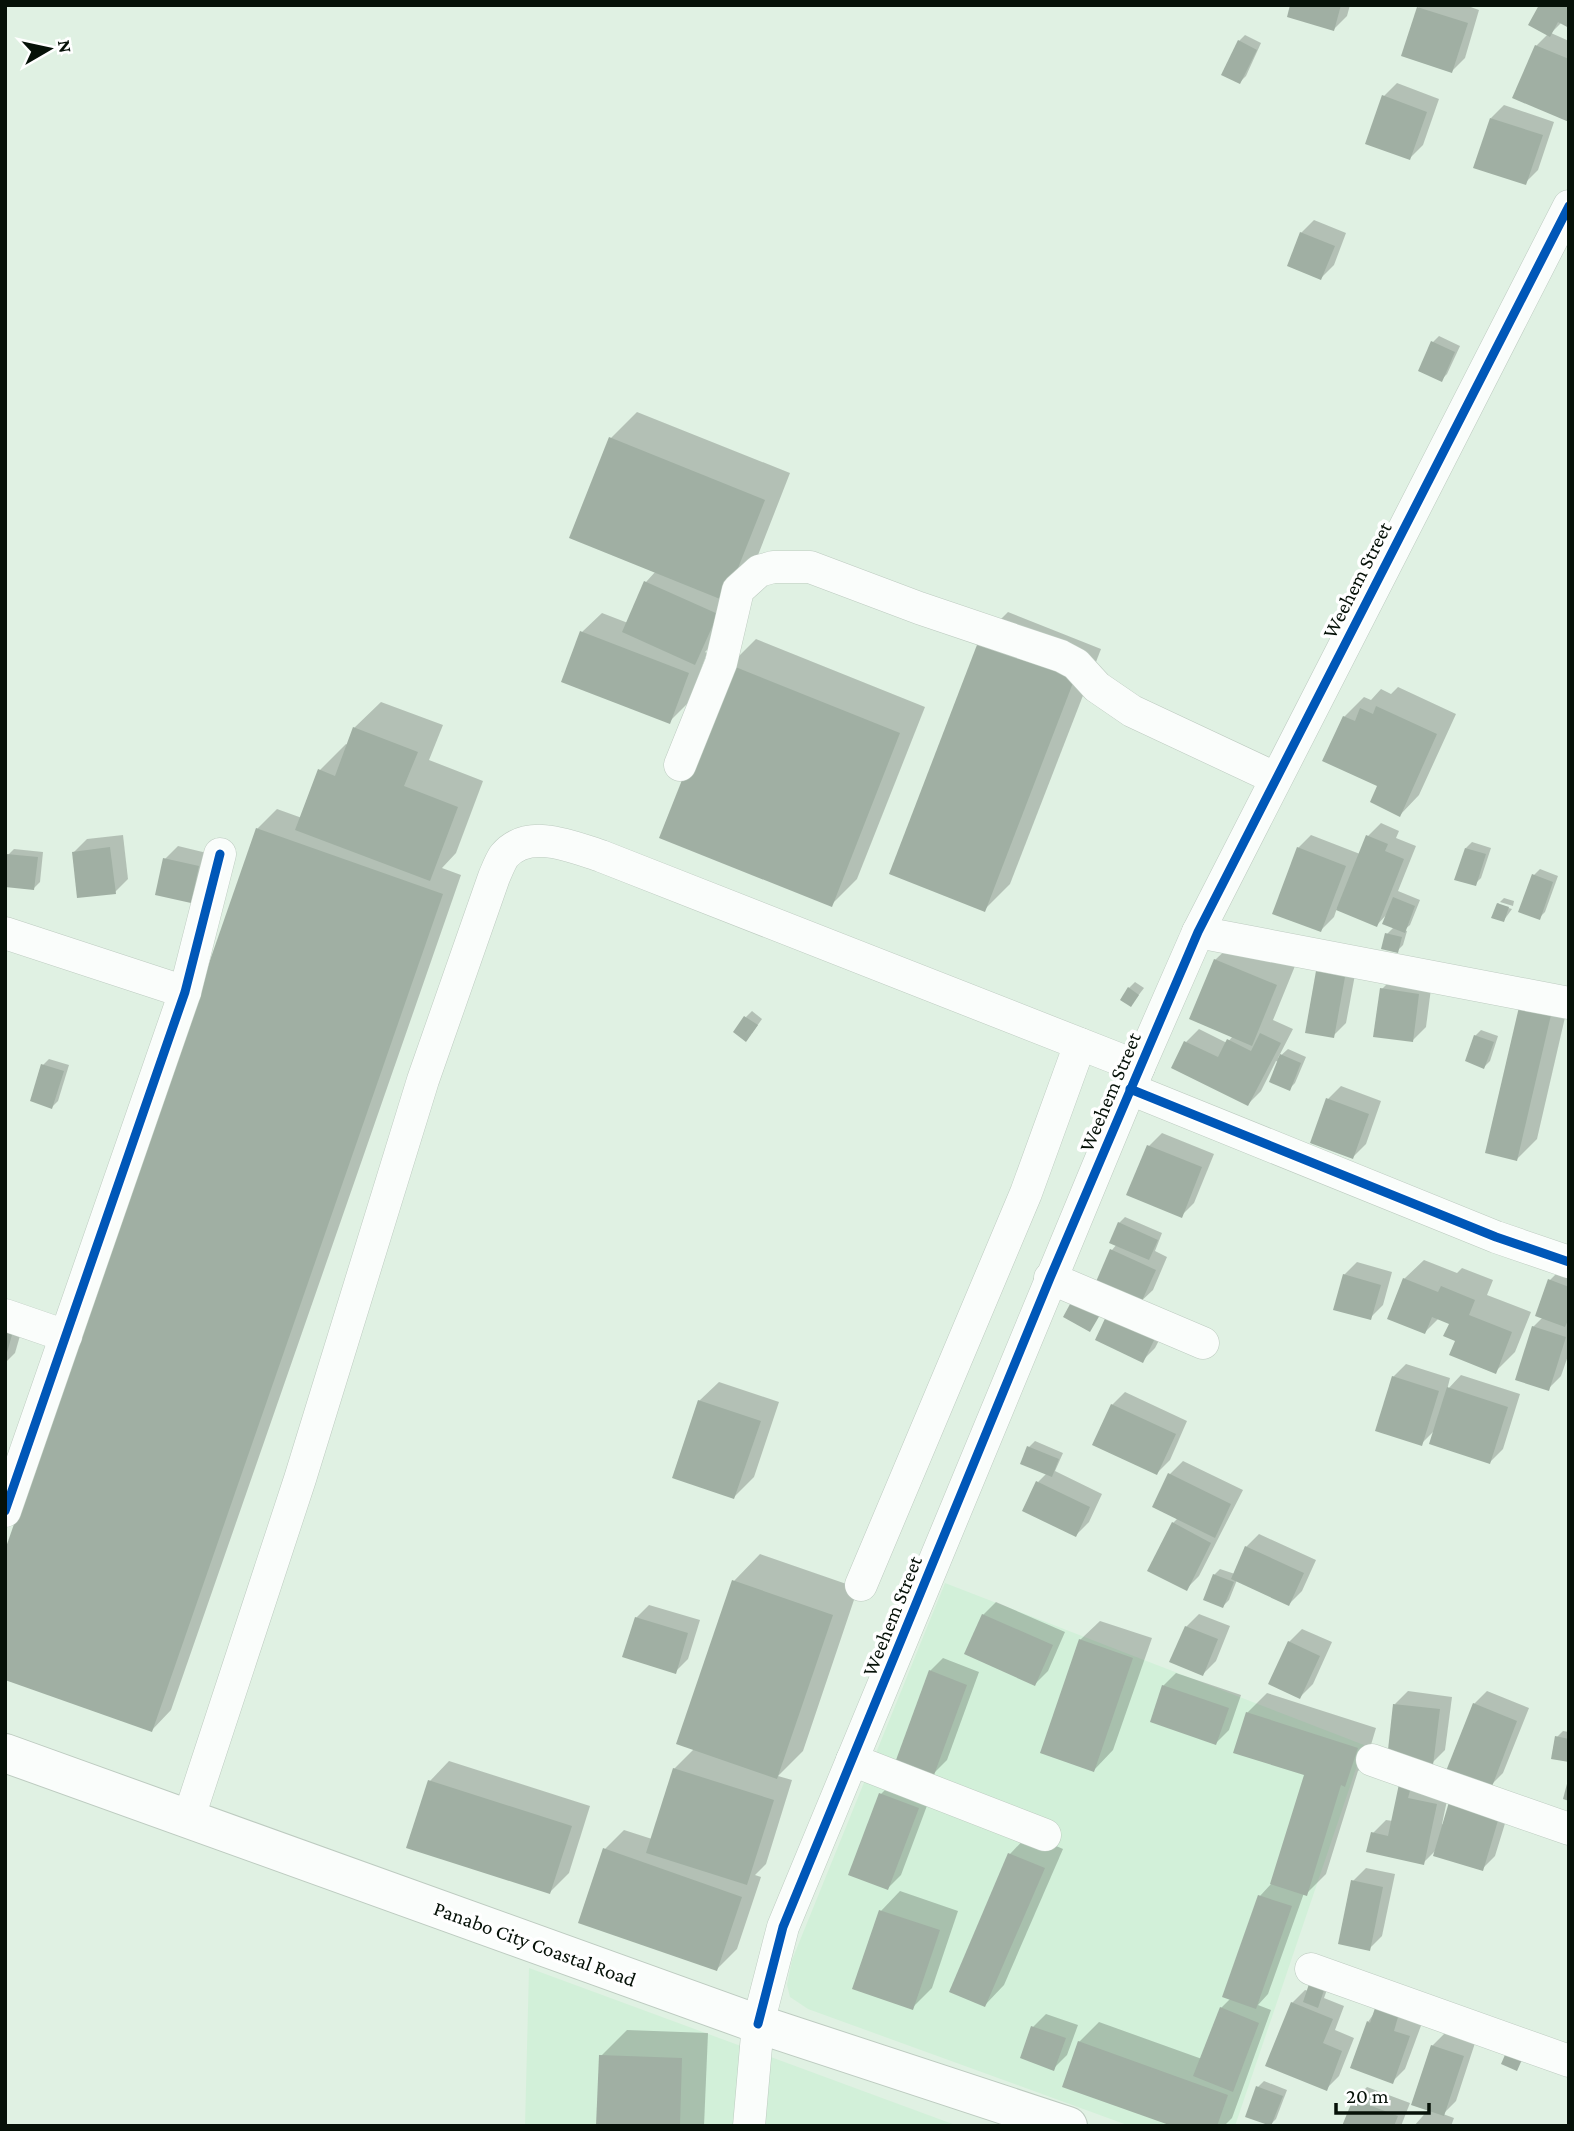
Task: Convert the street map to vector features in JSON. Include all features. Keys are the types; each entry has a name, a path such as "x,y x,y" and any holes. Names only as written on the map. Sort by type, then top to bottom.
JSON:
{"main road":[{"name":"Panabo City Coastal Road","path":"5,1754 758,2024 1068,2126"}],"street":[{"name":"Weehem Street","path":"749,2126 758,2024 783,1927 1134,1078 1198,932 1569,206"},
{"path":"680,765 721,663 738,590 759,571 773,567 810,567 919,608 1061,656 1076,664 1097,687 1132,712 1275,778"},
{"path":"188,1820 300,1479 423,1080 494,877 504,857 512,850 538,841 555,842 601,856 1080,1044 1134,1078 1496,1237 1569,1262"},
{"path":"5,1511 185,992 220,854"},
{"path":"1198,932 1569,1003"},
{"path":"5,933 185,992"},
{"path":"861,1586 1026,1193 1080,1044"},
{"path":"1050,1278 1203,1343"},
{"path":"5,1315 66,1336"},
{"path":"852,1760 1045,1835"},
{"path":"1372,1760 1569,1829"},
{"path":"1311,1969 1569,2061"}],"shaded area":[{"path":"945,1583 1364,1745 1235,2126 1130,2126 808,2009 790,1997 787,1985 792,1960"},
{"path":"529,1968 958,2126 525,2126"}],"building":[{"path":"1290,5 1341,5 1334,31 1287,17"},
{"path":"1539,5 1569,5 1569,28 1558,22 1550,37 1528,25"},
{"path":"1417,7 1468,23 1452,73 1401,56"},
{"path":"1238,40 1257,50 1240,84 1221,75"},
{"path":"1535,45 1569,59 1569,122 1512,98"},
{"path":"1382,95 1427,112 1410,160 1365,144"},
{"path":"1490,118 1543,135 1526,185 1473,168"},
{"path":"1300,232 1335,246 1321,280 1287,266"},
{"path":"1431,341 1455,352 1442,382 1418,371"},
{"path":"609,437 765,500 725,601 569,538"},
{"path":"644,581 718,614 695,665 622,632"},
{"path":"580,631 689,673 670,724 561,682"},
{"path":"980,637 1076,675 985,912 889,874"},
{"path":"728,664 900,733 832,907 659,838"},
{"path":"1376,706 1437,734 1400,817 1370,802 1377,786 1322,761 1343,716 1355,721 1360,708 1373,714"},
{"path":"353,727 418,752 404,786 458,807 430,881 295,830 318,769 335,776"},
{"path":"256,828 443,894 152,1732 5,1680 5,1550"},
{"path":"1366,835 1388,844 1385,851 1404,859 1377,927 1336,910"},
{"path":"110,847 116,894 77,898 72,852"},
{"path":"1297,847 1346,866 1321,932 1272,914"},
{"path":"1465,848 1486,854 1476,886 1454,880"},
{"path":"6,854 38,857 34,890 5,887"},
{"path":"163,858 199,866 191,903 155,895"},
{"path":"1532,874 1553,882 1540,920 1518,912"},
{"path":"1393,897 1415,906 1405,933 1382,924"},
{"path":"1497,903 1509,907 1504,922 1491,918"},
{"path":"1385,933 1402,937 1398,953 1381,949"},
{"path":"1214,959 1277,985 1252,1046 1189,1019"},
{"path":"1316,971 1345,977 1334,1038 1305,1033"},
{"path":"1128,987 1139,995 1131,1007 1120,1000"},
{"path":"1380,988 1419,994 1413,1042 1373,1037"},
{"path":"1519,1007 1551,1015 1517,1161 1485,1153"},
{"path":"744,1016 758,1025 746,1042 733,1032"},
{"path":"1260,1033 1281,1043 1248,1106 1171,1068 1184,1041 1218,1057 1227,1039 1251,1051"},
{"path":"1474,1035 1494,1042 1484,1069 1465,1061"},
{"path":"1280,1054 1301,1063 1290,1091 1269,1082"},
{"path":"41,1064 64,1071 52,1109 30,1101"},
{"path":"1326,1098 1369,1114 1353,1159 1310,1143"},
{"path":"1147,1145 1202,1167 1182,1218 1126,1195"},
{"path":"1118,1222 1158,1240 1149,1260 1109,1243"},
{"path":"1110,1249 1156,1270 1140,1305 1095,1284"},
{"path":"1343,1274 1381,1285 1371,1320 1333,1310"},
{"path":"1403,1278 1438,1292 1441,1286 1475,1300 1469,1315 1512,1332 1496,1374 1449,1355 1455,1341 1443,1336 1449,1324 1432,1317 1425,1334 1387,1319"},
{"path":"1548,1279 1569,1287 1569,1318 1565,1327 1535,1316"},
{"path":"1076,1293 1104,1308 1090,1332 1063,1317"},
{"path":"1109,1310 1157,1334 1143,1363 1095,1340"},
{"path":"5,1326 14,1328 6,1356 5,1356"},
{"path":"1532,1326 1566,1337 1549,1391 1515,1380"},
{"path":"1392,1376 1439,1391 1422,1446 1375,1431"},
{"path":"1447,1387 1508,1407 1490,1464 1429,1444"},
{"path":"698,1400 761,1421 734,1499 672,1478"},
{"path":"1111,1404 1176,1434 1157,1475 1092,1445"},
{"path":"1027,1446 1059,1459 1052,1477 1020,1464"},
{"path":"1168,1473 1231,1504 1215,1538 1152,1507"},
{"path":"1036,1481 1090,1507 1076,1537 1022,1511"},
{"path":"1172,1522 1211,1543 1187,1591 1147,1571"},
{"path":"1245,1546 1304,1573 1289,1606 1231,1579"},
{"path":"1213,1574 1234,1582 1223,1608 1203,1600"},
{"path":"732,1580 833,1615 777,1779 676,1744"},
{"path":"982,1614 1053,1645 1035,1686 964,1654"},
{"path":"635,1617 688,1633 676,1674 622,1657"},
{"path":"1185,1626 1218,1639 1203,1676 1169,1662"},
{"path":"1079,1639 1133,1658 1094,1772 1040,1753"},
{"path":"1288,1641 1320,1656 1300,1699 1268,1684"},
{"path":"929,1670 967,1685 934,1775 896,1760"},
{"path":"1162,1685 1229,1708 1216,1745 1150,1722"},
{"path":"1473,1703 1517,1721 1491,1789 1446,1771"},
{"path":"1393,1704 1440,1709 1433,1765 1387,1759"},
{"path":"1246,1712 1358,1748 1345,1787 1341,1785 1307,1896 1270,1884 1304,1775 1233,1753"},
{"path":"1555,1736 1569,1739 1569,1762 1551,1759"},
{"path":"673,1768 774,1800 747,1885 646,1853"},
{"path":"428,1780 572,1826 550,1894 406,1848"},
{"path":"1569,1780 1569,1801 1563,1799"},
{"path":"1399,1784 1411,1787 1408,1798 1437,1804 1424,1865 1366,1852 1371,1832 1388,1836"},
{"path":"879,1793 919,1808 888,1890 848,1875"},
{"path":"1449,1802 1499,1817 1483,1871 1433,1856"},
{"path":"603,1848 742,1897 717,1971 578,1923"},
{"path":"1008,1853 1045,1868 985,2007 949,1992"},
{"path":"1351,1880 1383,1887 1370,1951 1338,1944"},
{"path":"1258,1895 1292,1906 1256,2009 1222,1997"},
{"path":"879,1910 940,1930 913,2010 852,1989"},
{"path":"1309,1984 1324,1990 1318,2008 1303,2002"},
{"path":"1291,2002 1333,2019 1323,2043 1342,2051 1327,2091 1265,2066"},
{"path":"1220,2007 1259,2023 1233,2092 1193,2076"},
{"path":"1375,2008 1398,2017 1394,2031 1410,2036 1393,2084 1350,2068 1367,2021 1370,2023"},
{"path":"1031,2026 1066,2038 1054,2071 1020,2058"},
{"path":"1078,2041 1228,2095 1217,2126 1172,2126 1062,2087"},
{"path":"1431,2045 1464,2056 1444,2116 1411,2105"},
{"path":"1508,2048 1524,2055 1517,2071 1501,2064"},
{"path":"599,2055 682,2058 680,2126 596,2126"},
{"path":"1256,2086 1283,2096 1271,2126 1245,2117"},
{"path":"1353,2099 1398,2116 1394,2126 1342,2126"}],"cycle path":[{"path":"758,2024 783,1927 1050,1278 1198,932 1569,206"},
{"path":"5,1511 185,992 220,854"},
{"path":"1130,1089 1496,1237 1569,1262"}]}
